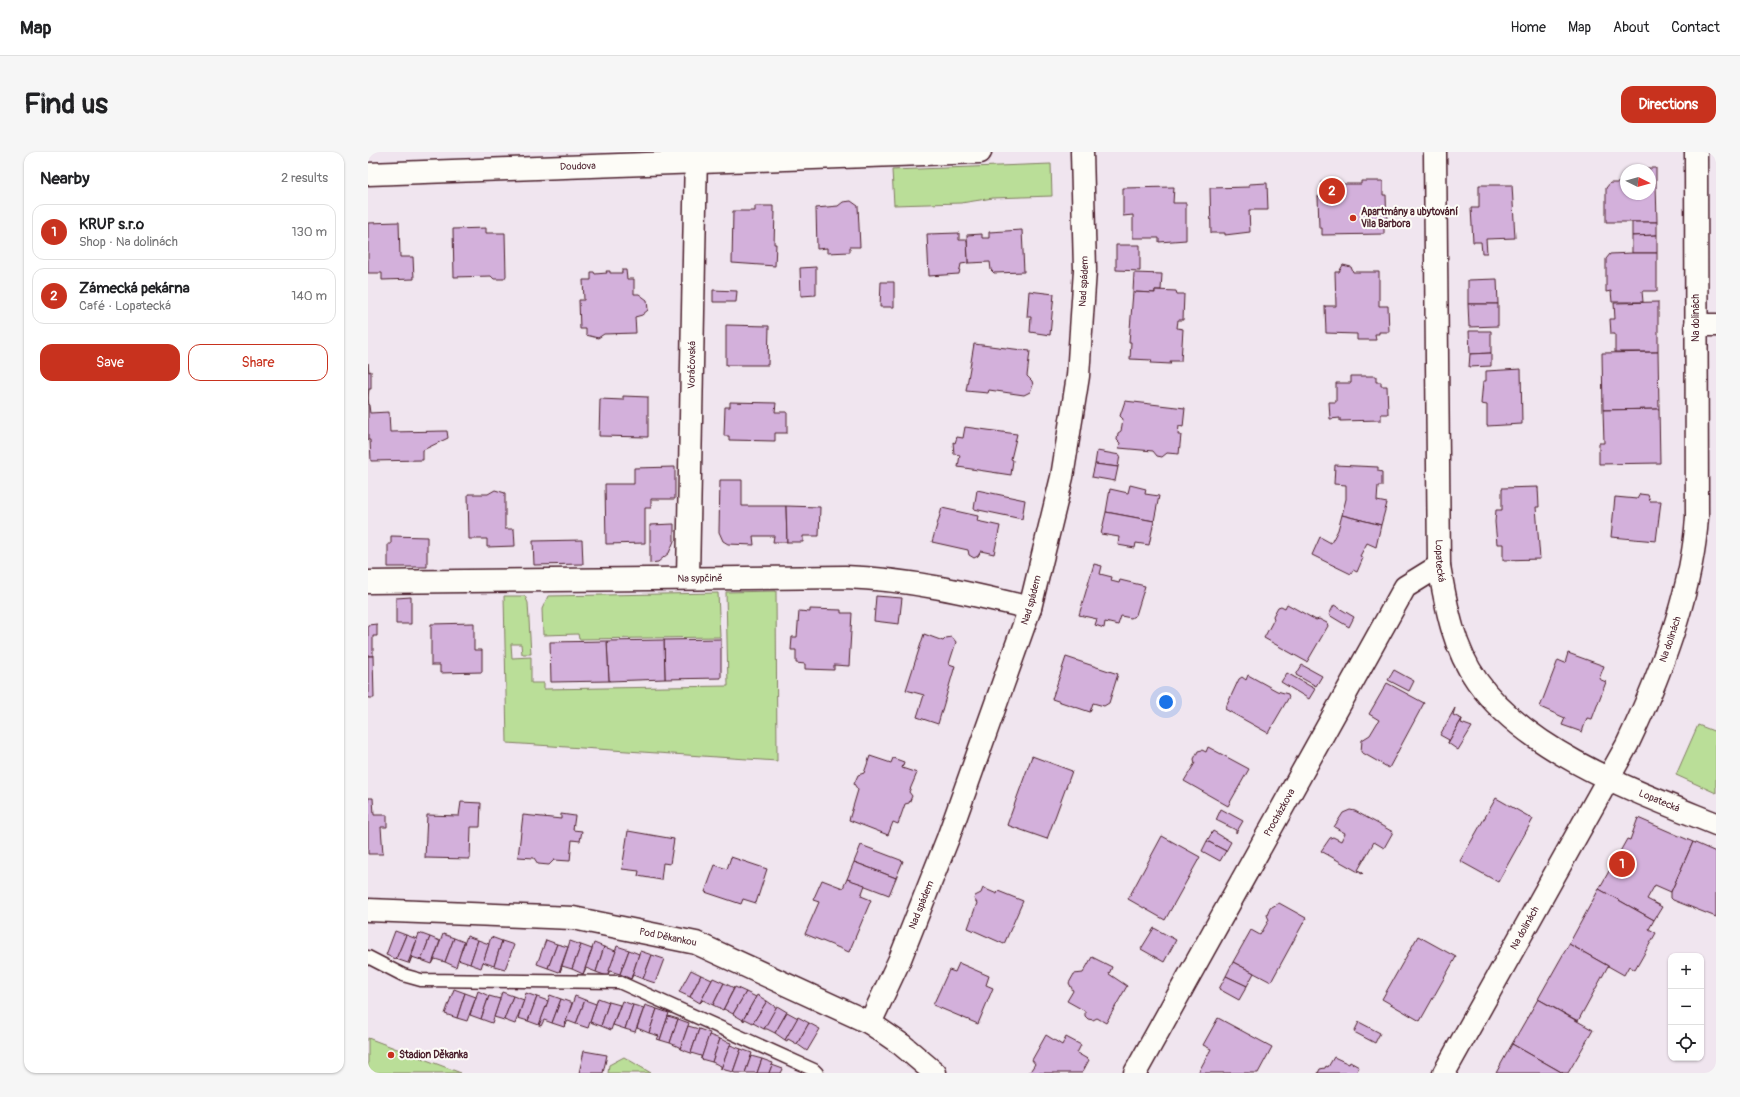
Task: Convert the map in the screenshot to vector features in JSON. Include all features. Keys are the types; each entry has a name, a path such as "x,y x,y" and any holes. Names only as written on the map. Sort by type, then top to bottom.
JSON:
{"street":[{"name":"Doudova","path":"368,174 696,158 980,152"},
{"name":"Nad spádem","path":"870,1022 900,959 948,838 1030,608 1062,477 1078,376 1085,270 1082,152"},
{"name":"Lopatecká","path":"1435,152 1439,566 1449,617 1465,661 1476,680 1490,697 1527,731 1544,743 1609,778 1716,824"},
{"name":"Na dolinách","path":"1444,1073 1609,778 1646,706 1683,600 1695,546 1706,325 1696,152"},
{"name":"Voráčovská","path":"688,578 696,158"},
{"name":"Procházkova","path":"1135,1073 1405,587 1439,566"},
{"name":"Na sypčině","path":"368,582 688,578 881,578 974,594 1030,608"},
{"name":"Pod Děkankou","path":"368,910 573,918 696,943 870,1022 902,1045 935,1073"}],"lane":[{"path":"368,957 403,975 421,980 619,982 807,1067 817,1073"}],"green space":[{"path":"1051,164 1052,196 993,198 961,203 894,205 892,170"},
{"path":"776,591 777,761 507,743 504,596 525,596 528,603 531,654 522,654 521,644 511,644 512,658 531,657 531,683 544,683 544,689 728,686 726,592"},
{"path":"718,593 720,637 579,639 578,634 543,635 542,609 548,596"},
{"path":"1698,725 1716,732 1716,793 1676,775"},
{"name":"Stadion Děkanka","path":"368,1038 461,1073 368,1073"},
{"path":"624,1057 651,1073 608,1073 609,1065"}],"building":[{"path":"1361,181 1383,181 1383,195 1386,195 1387,227 1384,227 1384,234 1322,235 1322,228 1319,228 1318,196 1321,196 1321,182 1361,184"},
{"path":"1267,183 1268,210 1249,210 1250,232 1225,235 1225,233 1211,233 1210,188 1249,187 1249,184"},
{"path":"1610,183 1620,183 1620,200 1656,200 1656,183 1657,222 1606,222 1606,188"},
{"path":"1479,185 1512,185 1515,238 1486,239 1487,253 1482,253 1481,242 1473,242 1471,208 1479,208"},
{"path":"1174,187 1173,203 1186,203 1186,240 1159,242 1159,238 1133,238 1133,215 1123,216 1123,188"},
{"path":"851,201 858,206 860,247 850,247 850,252 827,253 827,248 817,249 816,208 838,206 843,202"},
{"path":"755,206 773,206 773,212 775,212 775,266 732,263 733,211 755,211"},
{"path":"399,222 400,257 413,257 414,279 382,280 382,273 368,273 368,223"},
{"path":"1632,222 1657,222 1657,235 1632,236"},
{"path":"486,228 486,233 505,233 506,276 504,279 494,279 491,276 454,277 453,229"},
{"path":"1022,230 1024,272 994,273 991,270 990,262 968,263 967,235 982,234 982,238 989,238 989,232"},
{"path":"959,233 959,240 967,240 968,263 961,264 959,274 929,276 927,234"},
{"path":"1657,235 1657,253 1632,253 1632,236"},
{"path":"1116,245 1140,245 1140,271 1116,270"},
{"path":"1657,253 1657,291 1642,291 1643,302 1612,302 1611,291 1606,292 1606,259 1610,254"},
{"path":"1343,265 1351,267 1353,272 1379,272 1379,306 1388,306 1389,332 1379,332 1379,334 1375,334 1376,340 1357,340 1357,334 1326,333 1325,306 1336,306 1335,272 1339,272"},
{"path":"816,267 816,295 801,296 800,268"},
{"path":"622,270 626,270 627,279 634,279 634,294 639,294 647,300 648,310 642,315 635,317 636,333 604,334 598,338 586,335 586,329 580,329 579,300 584,300 583,280 591,280 591,272 594,272 595,274 607,273 606,271 610,271 610,273 622,273"},
{"path":"1134,273 1162,274 1161,290 1155,290 1155,293 1133,292"},
{"path":"1497,279 1498,304 1468,304 1468,280"},
{"path":"881,282 894,282 894,307 880,307"},
{"path":"713,290 737,291 736,302 713,302"},
{"path":"1155,290 1176,291 1177,294 1184,294 1183,320 1178,320 1177,328 1183,329 1181,361 1170,361 1171,364 1151,363 1152,360 1130,359 1131,342 1129,342 1133,292 1155,293"},
{"path":"1029,291 1054,294 1050,335 1030,332 1031,317 1027,317"},
{"path":"1658,302 1658,352 1615,352 1615,334 1611,334 1610,319 1615,319 1614,303"},
{"path":"1468,304 1498,304 1498,326 1469,327"},
{"path":"726,325 769,326 768,365 726,365"},
{"path":"1469,331 1491,331 1491,353 1470,354"},
{"path":"974,344 1030,351 1027,376 1032,381 1033,385 1030,392 1024,395 989,390 988,393 966,391"},
{"path":"1658,352 1659,409 1603,410 1602,353"},
{"path":"1491,353 1491,366 1469,367 1470,354"},
{"path":"368,363 369,372 371,371 371,389 369,389 368,398"},
{"path":"1521,369 1522,424 1487,426 1487,405 1481,404 1483,381 1486,381 1486,371"},
{"path":"1351,376 1376,376 1376,382 1381,382 1381,386 1387,386 1388,414 1381,414 1381,420 1340,421 1340,418 1330,419 1329,402 1336,402 1336,383 1351,383"},
{"path":"623,396 648,397 648,437 599,436 600,399 623,400"},
{"path":"368,398 370,413 389,412 390,432 447,431 448,438 423,450 423,460 371,461 370,440 368,440"},
{"path":"1125,401 1185,408 1183,427 1179,426 1178,435 1181,435 1179,454 1167,453 1162,457 1157,456 1153,451 1119,448 1120,443 1117,440 1118,433 1121,431 1123,419 1120,416"},
{"path":"730,402 776,403 775,412 787,412 787,433 775,433 775,441 729,440 729,436 724,436 725,407 730,407"},
{"path":"1659,409 1660,463 1599,464 1599,443 1604,443 1603,410"},
{"path":"965,427 1017,434 1011,459 1013,460 1011,475 958,467 960,455 954,454 953,442 955,443 957,437 963,438"},
{"path":"1097,451 1120,455 1118,467 1095,464"},
{"path":"1095,464 1118,467 1115,481 1092,477"},
{"path":"1335,465 1378,467 1378,471 1382,472 1382,486 1378,486 1377,501 1387,503 1381,525 1342,515 1346,499 1346,485 1334,484"},
{"path":"675,467 675,499 651,499 651,508 645,508 645,543 606,544 605,484 634,484 634,468"},
{"path":"720,480 742,480 742,506 786,506 787,542 773,542 774,536 753,536 754,545 728,544 723,541 719,532"},
{"path":"1130,485 1146,489 1145,494 1159,496 1154,521 1106,512 1110,489 1128,493"},
{"path":"1538,487 1539,507 1536,507 1540,559 1503,560 1503,544 1497,544 1495,522 1496,510 1502,510 1502,488"},
{"path":"495,490 505,493 505,529 514,529 515,546 487,547 487,539 469,539 468,494 488,494"},
{"path":"977,490 1025,500 1022,519 974,509"},
{"path":"1640,494 1648,495 1650,501 1661,501 1656,541 1611,537 1615,497 1637,499"},
{"path":"786,506 820,507 819,536 803,536 803,542 787,542"},
{"path":"942,508 978,516 977,521 1000,526 994,554 981,551 978,556 974,558 969,555 968,550 932,542"},
{"path":"1106,512 1154,521 1149,545 1136,543 1135,548 1118,545 1119,537 1101,534"},
{"path":"1342,515 1381,525 1376,547 1367,543 1360,556 1363,558 1357,572 1353,570 1351,574 1312,555 1320,537 1331,543 1338,530"},
{"path":"674,524 674,541 669,553 658,562 650,563 650,525"},
{"path":"391,536 427,537 427,567 388,567 388,544 391,544"},
{"path":"582,540 583,564 534,565 533,541"},
{"path":"1094,564 1102,566 1100,574 1112,577 1111,581 1119,583 1120,580 1145,586 1136,615 1131,618 1121,616 1118,625 1105,622 1104,628 1095,625 1097,619 1079,615"},
{"path":"876,596 902,598 899,624 874,621"},
{"path":"411,597 411,624 396,624 396,598"},
{"path":"1287,604 1316,620 1319,619 1327,623 1328,626 1307,662 1264,638 1274,619 1273,616 1278,607 1281,606 1285,608"},
{"path":"1334,605 1354,617 1349,627 1329,615"},
{"path":"810,609 841,610 841,613 852,613 849,666 834,665 834,670 805,669 805,664 796,663 796,650 791,650 792,637 797,637 799,611 810,612"},
{"path":"474,623 474,650 482,650 482,672 440,673 440,665 431,665 431,624"},
{"path":"377,624 377,636 373,636 373,656 368,656 368,625"},
{"path":"924,634 943,641 946,638 952,637 956,642 949,664 955,666 938,724 917,717 924,695 906,690"},
{"path":"721,639 721,678 665,679 664,640"},
{"path":"664,640 665,679 609,681 607,641"},
{"path":"607,641 609,681 551,682 550,642"},
{"path":"1568,653 1604,666 1599,679 1606,682 1592,719 1587,718 1582,732 1562,725 1565,718 1540,707 1558,660 1565,663"},
{"path":"368,656 373,656 374,698 368,698"},
{"path":"1066,657 1118,674 1109,703 1104,706 1093,703 1090,712 1052,699"},
{"path":"1302,665 1322,676 1316,686 1296,675"},
{"path":"1394,670 1414,681 1409,691 1388,680"},
{"path":"1287,673 1315,689 1309,699 1281,682"},
{"path":"1248,675 1277,691 1288,694 1289,697 1268,733 1225,709 1239,679 1242,677 1246,680"},
{"path":"1387,683 1424,703 1389,768 1361,752 1362,740 1370,735 1379,720 1369,714"},
{"path":"1455,708 1453,715 1462,719 1448,743 1449,740 1440,735"},
{"path":"1462,719 1461,723 1472,727 1458,750 1448,743"},
{"path":"1208,747 1249,769 1228,806 1184,781 1195,763 1194,759 1198,751 1202,750 1206,752"},
{"path":"870,756 891,763 893,758 904,762 902,768 917,773 909,792 912,796 909,803 905,804 898,824 893,822 888,835 849,820 858,790 854,784 858,775 864,773"},
{"path":"1032,756 1072,771 1047,839 1007,825"},
{"path":"368,798 373,798 374,815 387,815 387,827 381,827 383,854 368,854"},
{"path":"1496,798 1533,819 1498,882 1460,861"},
{"path":"461,802 481,803 480,827 471,827 470,859 425,858 427,815 459,816"},
{"path":"1221,809 1243,821 1236,833 1236,830 1216,820"},
{"path":"1350,810 1355,811 1393,832 1384,848 1374,842 1358,870 1363,873 1362,874 1321,851 1330,838 1333,837 1341,841 1345,833 1334,827 1343,813"},
{"path":"561,814 575,816 573,830 582,831 580,841 572,840 570,861 554,860 549,865 538,864 534,858 518,857 523,815 561,819"},
{"path":"1638,818 1693,842 1671,892 1655,885 1647,899 1662,907 1654,920 1599,889 1627,839 1630,840"},
{"path":"628,831 674,839 670,864 663,863 661,880 638,876 639,871 622,869"},
{"path":"1213,831 1231,842 1226,851 1207,841"},
{"path":"1162,836 1200,857 1165,920 1128,899"},
{"path":"1207,841 1226,851 1220,861 1202,851"},
{"path":"1693,842 1716,852 1716,917 1671,898 1671,892"},
{"path":"861,845 903,861 896,878 854,862"},
{"path":"731,857 767,869 756,903 743,899 741,904 705,892 715,865 727,869"},
{"path":"854,862 896,878 889,895 847,879"},
{"path":"847,879 865,885 861,896 871,900 849,952 805,934 819,902 813,900 822,880 843,888"},
{"path":"983,888 997,894 998,891 1023,901 1004,944 968,928 977,903 974,899 975,896 981,893"},
{"path":"1599,889 1654,920 1649,929 1656,933 1635,970 1629,966 1624,975 1569,944"},
{"path":"1279,903 1306,918 1271,982 1233,962 1251,930 1260,935 1269,920 1267,915 1270,908"},
{"path":"1154,928 1176,940 1164,962 1141,949"},
{"path":"395,931 406,935 396,959 386,955"},
{"path":"419,933 430,937 421,960 412,957 409,964"},
{"path":"443,934 454,938 445,962 435,959 432,964"},
{"path":"406,935 417,939 408,963 396,959"},
{"path":"467,936 478,940 470,964 458,960"},
{"path":"1418,936 1456,957 1420,1021 1382,999"},
{"path":"430,937 440,941 432,964 421,960"},
{"path":"491,937 502,941 494,966 483,962"},
{"path":"454,938 464,942 456,967 445,962"},
{"path":"478,940 489,944 481,968 470,964"},
{"path":"546,940 557,944 548,968 537,964"},
{"path":"502,941 514,945 505,969 494,966"},
{"path":"570,941 581,945 572,969 562,966 560,972"},
{"path":"594,943 604,947 596,972 586,968 583,974"},
{"path":"557,944 568,947 559,972 548,968"},
{"path":"1569,944 1608,966 1578,1021 1538,999"},
{"path":"581,945 592,949 583,974 572,969"},
{"path":"617,946 629,950 620,974 610,971 607,976"},
{"path":"604,947 616,951 607,976 596,972"},
{"path":"629,950 639,954 631,979 620,974"},
{"path":"640,951 652,955 643,979 633,975 631,979"},
{"path":"652,955 664,959 655,983 643,979"},
{"path":"1092,957 1112,967 1109,974 1127,986 1106,1023 1097,1018 1093,1020 1088,1019 1085,1016 1085,1011 1067,1001 1073,991 1069,983 1074,974 1083,973"},
{"path":"1233,962 1254,973 1247,986 1226,976"},
{"path":"959,963 989,976 986,985 993,988 978,1024 933,1005 949,970 955,972"},
{"path":"691,970 701,975 690,997 679,992"},
{"path":"701,975 712,980 700,1003 690,997"},
{"path":"1226,976 1247,986 1239,1000 1219,989"},
{"path":"713,978 724,983 713,1005 703,1000 700,1003"},
{"path":"724,983 734,988 723,1010 713,1005"},
{"path":"735,987 746,992 733,1014 724,1009 723,1010"},
{"path":"454,989 465,993 457,1018 445,1014"},
{"path":"478,991 489,996 481,1019 470,1015"},
{"path":"502,992 513,996 504,1020 494,1017"},
{"path":"746,992 756,997 743,1020 733,1014"},
{"path":"465,993 476,997 467,1021 457,1018"},
{"path":"526,993 537,997 528,1021 518,1018"},
{"path":"550,995 561,999 552,1023 544,1020 541,1026 539,1025"},
{"path":"757,995 767,1001 753,1023 745,1019 744,1021 743,1020"},
{"path":"489,996 500,999 492,1023 481,1019"},
{"path":"513,996 524,1000 515,1024 504,1020"},
{"path":"575,996 585,1000 576,1024 568,1021 564,1027"},
{"path":"537,997 548,1001 539,1025 528,1021"},
{"path":"598,998 609,1002 601,1026 590,1022"},
{"path":"561,999 572,1003 564,1027 552,1023"},
{"path":"1538,999 1593,1030 1568,1073 1563,1073 1512,1044"},
{"path":"585,1000 596,1004 588,1028 576,1024"},
{"path":"622,1001 633,1005 625,1029 613,1025"},
{"path":"767,1001 777,1008 764,1029 753,1023"},
{"path":"609,1002 620,1005 611,1030 601,1026"},
{"path":"633,1005 644,1008 635,1032 625,1029"},
{"path":"645,1005 657,1009 649,1033 637,1028"},
{"path":"777,1006 787,1012 775,1033 764,1029"},
{"path":"657,1009 669,1013 660,1040 657,1039 659,1036 649,1033"},
{"path":"787,1012 798,1018 785,1040 775,1033"},
{"path":"668,1016 678,1019 670,1043 660,1040"},
{"path":"798,1017 809,1023 797,1044 788,1039 787,1041 785,1040"},
{"path":"1218,1018 1272,1047 1258,1073 1198,1073 1211,1049 1203,1045"},
{"path":"678,1019 689,1023 680,1049 679,1047 670,1043"},
{"path":"1359,1022 1380,1033 1375,1043 1354,1032"},
{"path":"809,1023 820,1029 807,1051 797,1044"},
{"path":"688,1026 699,1029 691,1053 680,1049"},
{"path":"699,1029 710,1033 701,1059 701,1056 691,1053"},
{"path":"709,1035 720,1039 712,1062 701,1059"},
{"path":"1046,1035 1062,1045 1066,1037 1081,1045 1077,1053 1089,1060 1082,1073 1029,1073 1035,1064 1032,1060"},
{"path":"720,1039 731,1043 721,1069 721,1066 712,1062"},
{"path":"1512,1044 1563,1073 1496,1073"},
{"path":"730,1045 741,1049 733,1072 721,1069"},
{"path":"741,1049 752,1053 745,1073 735,1073 733,1072"},
{"path":"584,1051 607,1055 603,1073 579,1073"},
{"path":"751,1056 762,1059 757,1073 745,1073"},
{"path":"1334,1057 1349,1064 1350,1062 1359,1067 1356,1073 1318,1073 1320,1069 1325,1068 1326,1066 1328,1067"},
{"path":"762,1059 773,1063 769,1073 757,1073"},
{"path":"772,1065 783,1069 781,1073 769,1073"}],"place":[{"name":"Zámecká pekárna","path":"1332,191"},
{"name":"Apartmány a ubytování Vila Barbora","path":"1353,218"},
{"name":"KRUP s.r.o","path":"1622,864"},
{"name":"Stadion Děkanka","path":"391,1055"}]}
